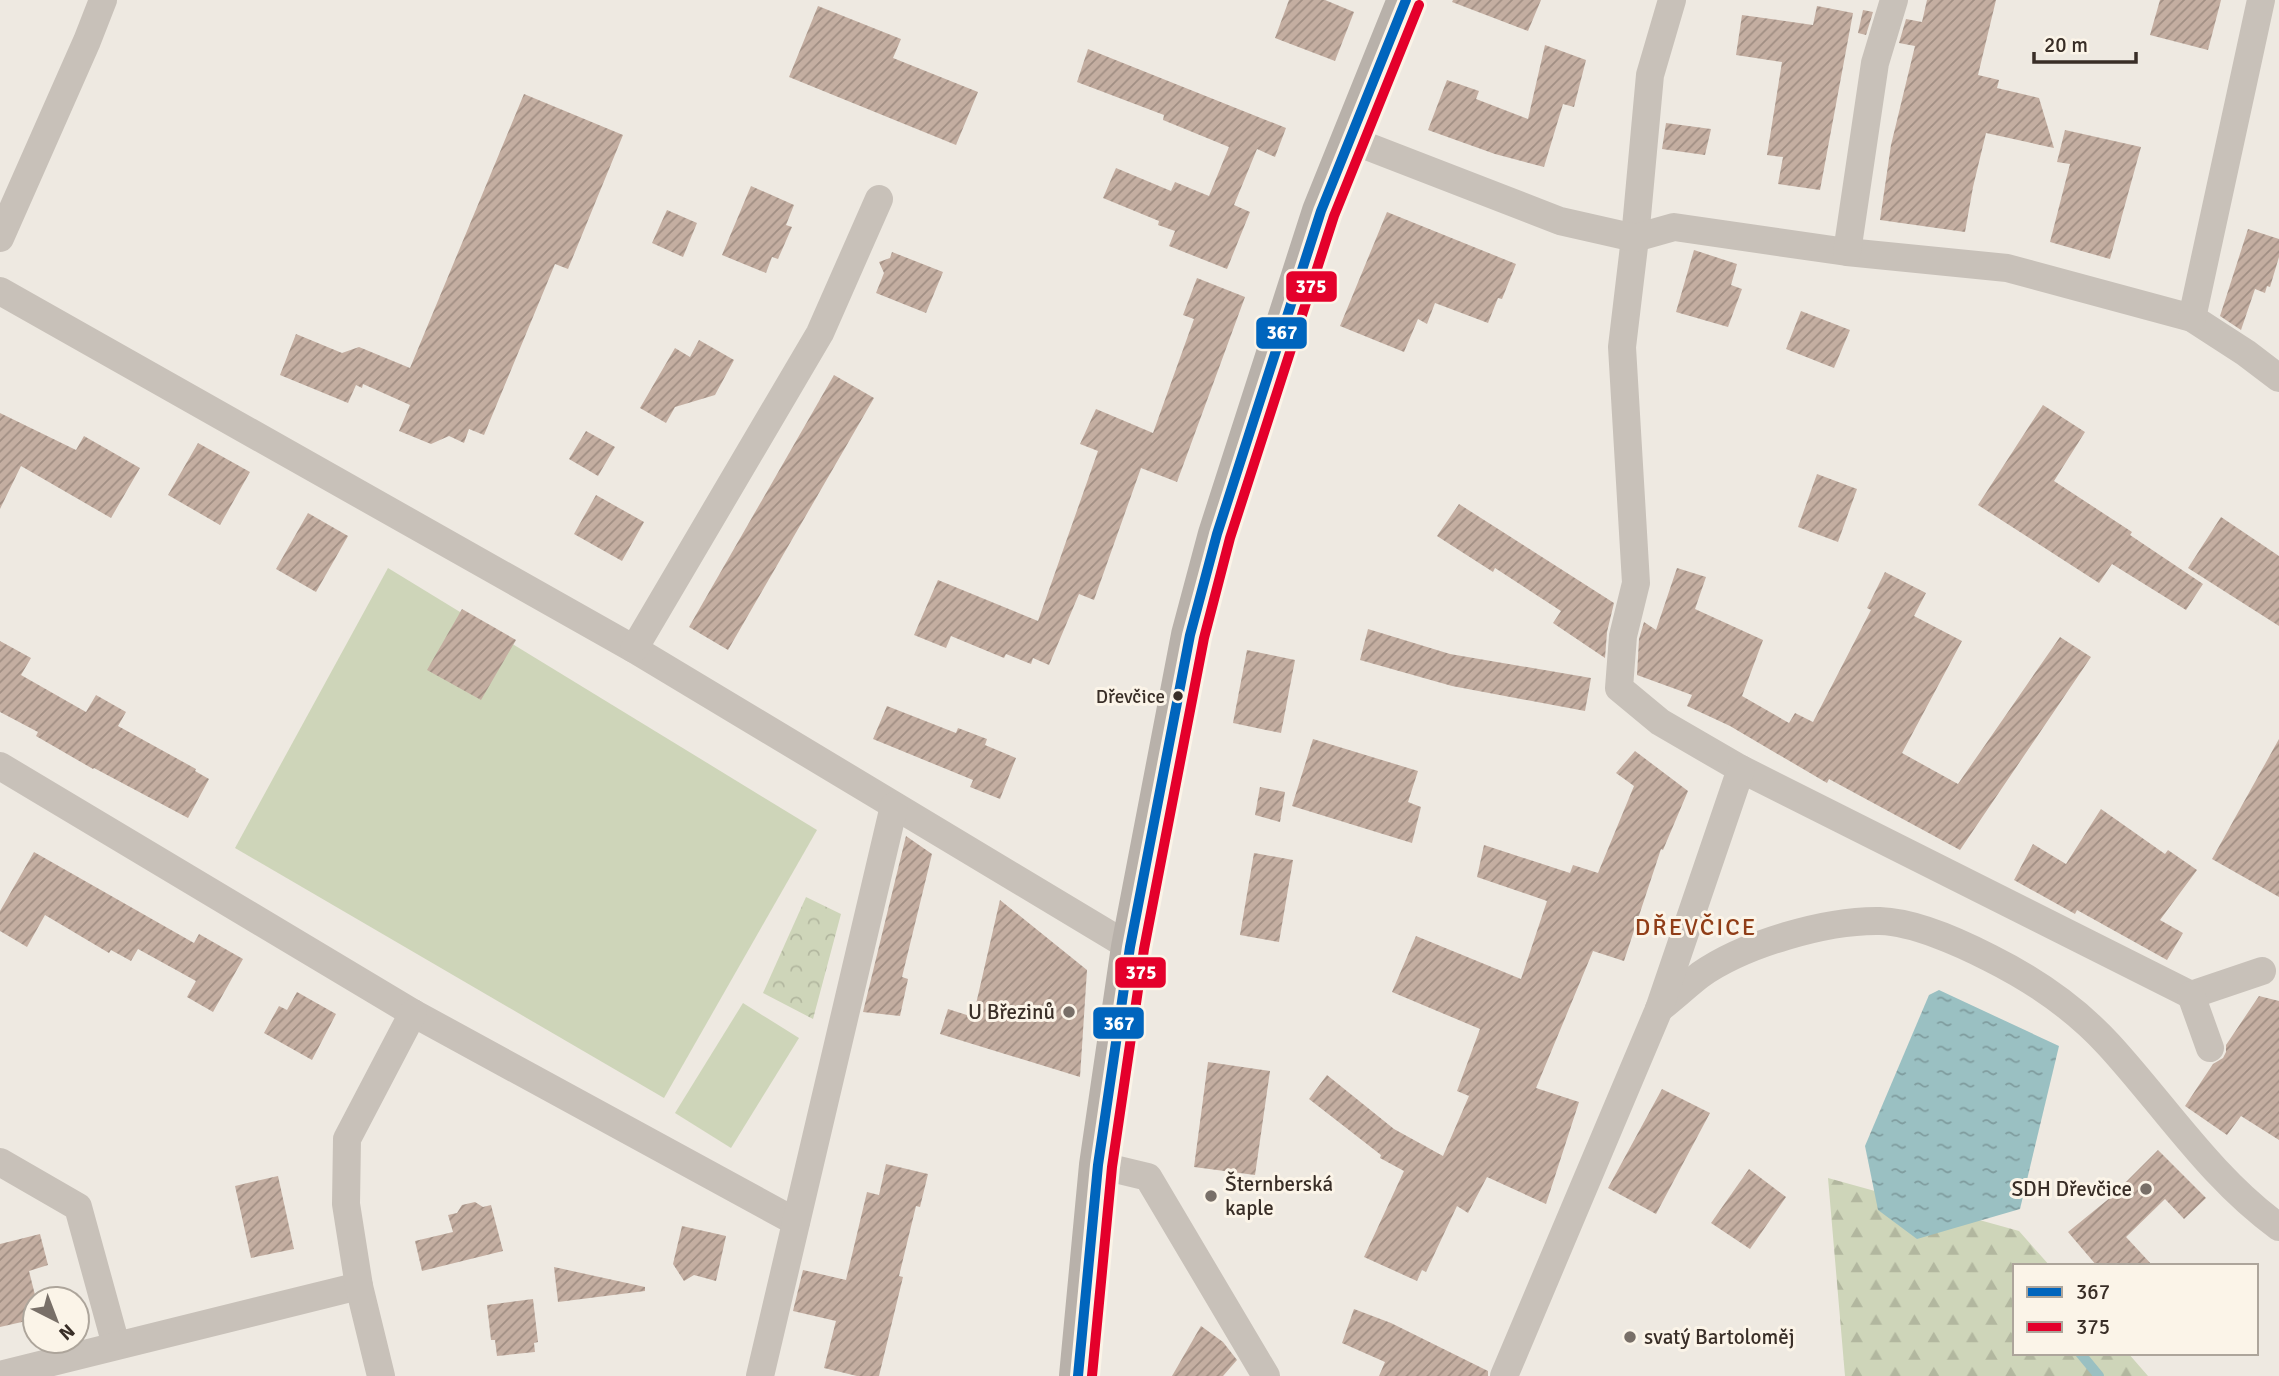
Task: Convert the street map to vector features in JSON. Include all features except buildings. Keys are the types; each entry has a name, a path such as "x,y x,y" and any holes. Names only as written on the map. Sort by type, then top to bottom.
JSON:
{"main road":[{"path":"1078,1376 1098,1165 1130,947 1190,635 1217,534 1321,211 1406,0"}],"street":[{"path":"0,238 88,41 103,0"},
{"path":"1672,0 1650,75 1622,347 1636,583 1623,636 1619,688 1660,722 1741,769 2191,995 2210,1048"},
{"path":"1847,252 1875,63 1894,0"},
{"path":"2192,318 2261,0"},
{"path":"1351,140 1560,221 1635,238 1674,227 1847,252 2007,268 2192,318 2246,352 2279,378"},
{"path":"634,649 820,333 879,199"},
{"path":"0,291 634,649 1130,947"},
{"path":"0,766 413,1013 796,1222"},
{"path":"1504,1376 1659,1009 1741,769"},
{"path":"760,1376 894,806"},
{"path":"1659,1009 1701,974 1742,953 1809,928 1881,921 1963,944 2019,972 2065,1004 2107,1043 2212,1165 2260,1213 2279,1227"},
{"path":"2191,995 2262,971"},
{"path":"381,1376 359,1286 346,1204 347,1139 413,1013"},
{"path":"0,1162 78,1208 116,1345"},
{"path":"1098,1165 1148,1177 1266,1376"},
{"path":"0,1375 359,1286"}],"green space":[{"path":"388,568 817,830 664,1098 235,848"},
{"path":"806,897 841,914 813,1019 763,993"},
{"path":"743,1003 799,1038 731,1148 675,1113"},
{"path":"1828,1178 2019,1231 2048,1264 2013,1264 2013,1355 2130,1355 2148,1376 1845,1376"}],"water":[{"path":"1939,990 2059,1046 2020,1209 1917,1239 1878,1210 1865,1146 1929,995"}],"waterway":[{"path":"2082,1355 2099,1376"}],"transit line":[{"name":"367","path":"1078,1376 1098,1165 1130,947 1190,635 1217,534 1321,211 1406,0"},
{"name":"375","path":"1092,1376 1112,1167 1144,949 1204,638 1230,538 1334,216 1419,5"}],"place":[{"name":"Dřevčice","path":"1178,696"},
{"name":"U Březinů","path":"1069,1012"},
{"name":"SDH Dřevčice","path":"2146,1189"},
{"name":"Šternberská kaple","path":"1211,1196"},
{"name":"svatý Bartoloměj","path":"1630,1337"}],"district":[{"name":"DŘEVČICE","path":"1696,927"}]}
